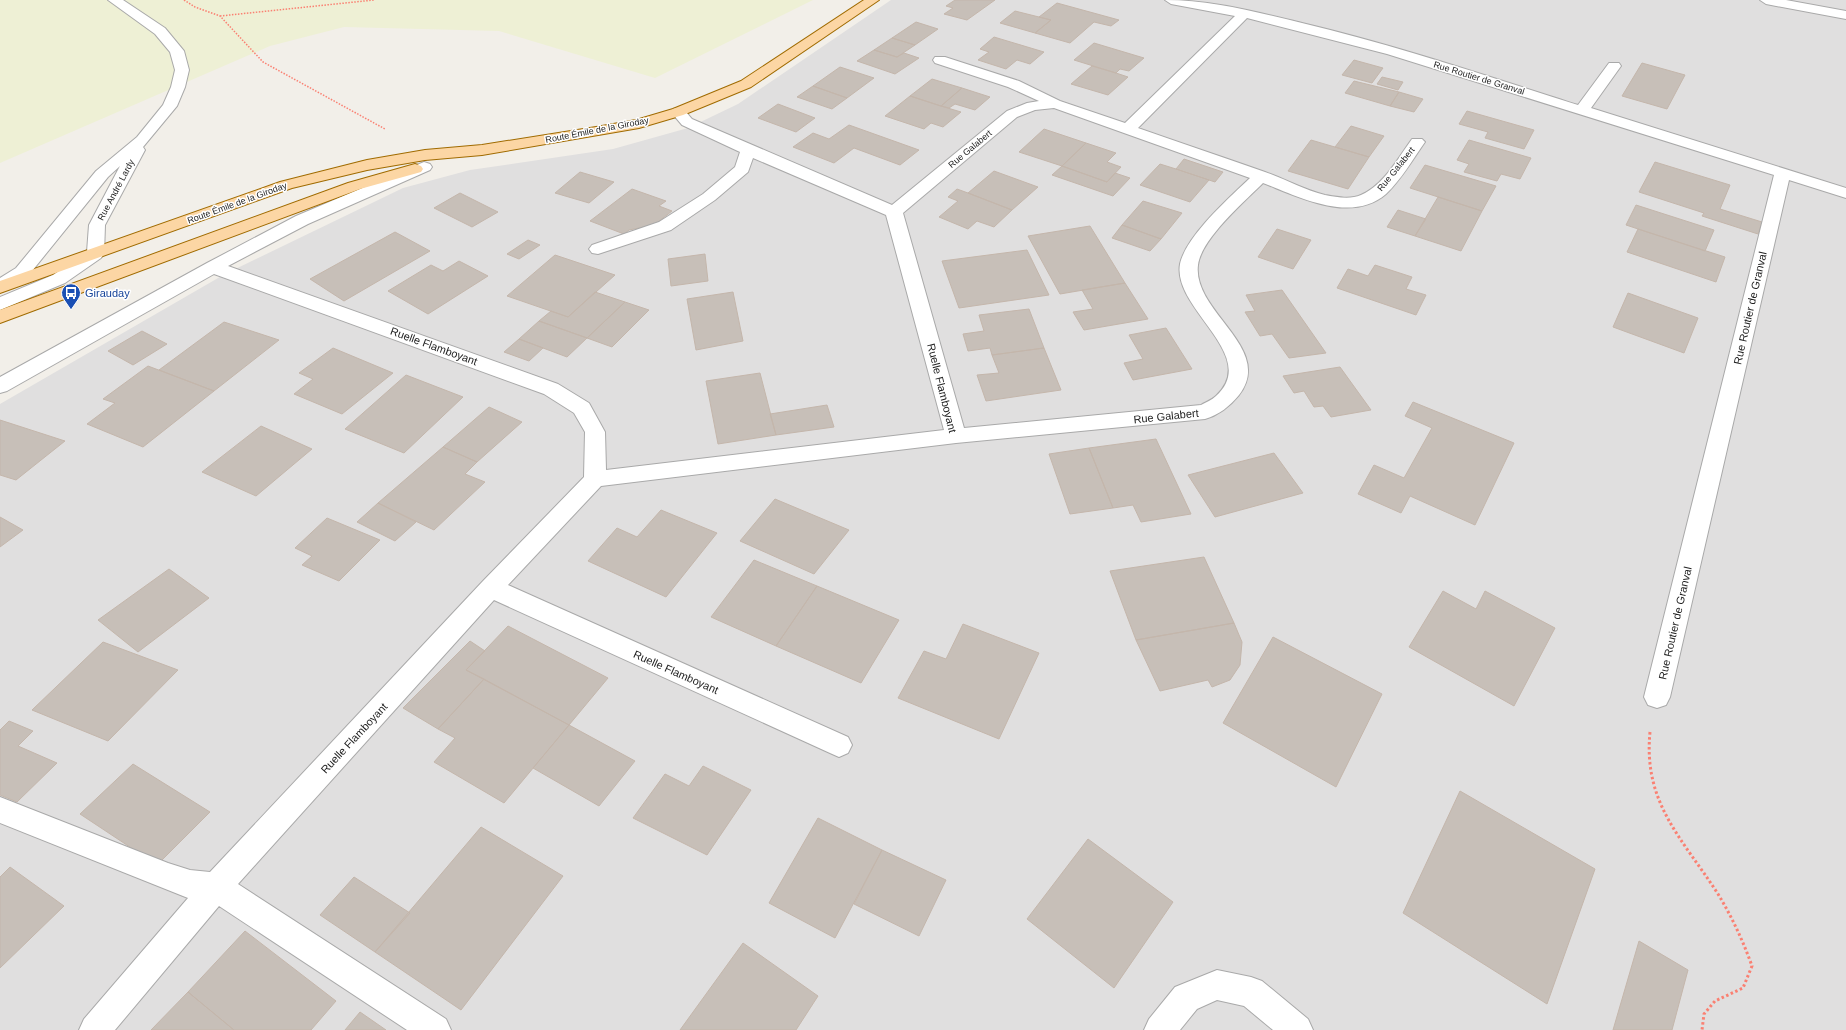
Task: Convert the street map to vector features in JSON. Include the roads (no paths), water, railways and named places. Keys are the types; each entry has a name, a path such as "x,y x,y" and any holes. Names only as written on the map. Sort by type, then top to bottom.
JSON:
{"main road":[{"name":"Route Émile de la Giroday","path":"0,287 286,185 367,165 425,161 482,150 596,132 638,124 678,112 746,84 873,0"},
{"name":"Route Émile de la Giroday","path":"0,317 425,161"}],"street":[{"name":"Rue André Lardy","path":"0,287 22,272 102,174 142,140 170,106 178,87 182,70 177,50 160,30 114,0"},
{"name":"Rue Routier de Granval","path":"1171,0 1245,13 1324,31 1846,193"},
{"path":"1766,0 1846,14"},
{"path":"1127,130 1245,13"},
{"name":"Rue Galabert","path":"940,60 1018,86 1038,94 1055,104 1127,130 1261,176 1322,199 1342,203 1360,202 1371,197 1380,190 1417,142"},
{"path":"1582,110 1614,66"},
{"name":"Rue Galabert","path":"894,212 1012,114 1032,106 1055,104"},
{"path":"678,112 687,122 748,150 894,212"},
{"name":"Rue André Lardy","path":"95,254 97,225 142,140"},
{"path":"598,249 665,226 709,197 742,169 748,150"},
{"name":"Route Émile de la Giroday","path":"0,386 213,267 302,220 425,161"},
{"name":"Rue Routier de Granval","path":"1657,697 1782,174"},
{"name":"Rue Galabert","path":"956,436 1205,412 1223,401 1234,387 1239,372 1237,356 1193,290 1189,264 1200,240 1261,176"},
{"name":"Ruelle Flamboyant","path":"95,1030 216,887 491,588 595,479 956,436 894,212"},
{"path":"0,304 60,279 95,254"},
{"name":"Ruelle Flamboyant","path":"213,267 551,389 582,408 595,432 595,479"},
{"name":"Ruelle Flamboyant","path":"491,588 839,746"},
{"path":"0,810 190,884 216,887 435,1030"},
{"path":"1160,1030 1186,998 1216,985 1251,992 1297,1030"}],"place":[{"name":"Girauday","path":"71,310"}]}
